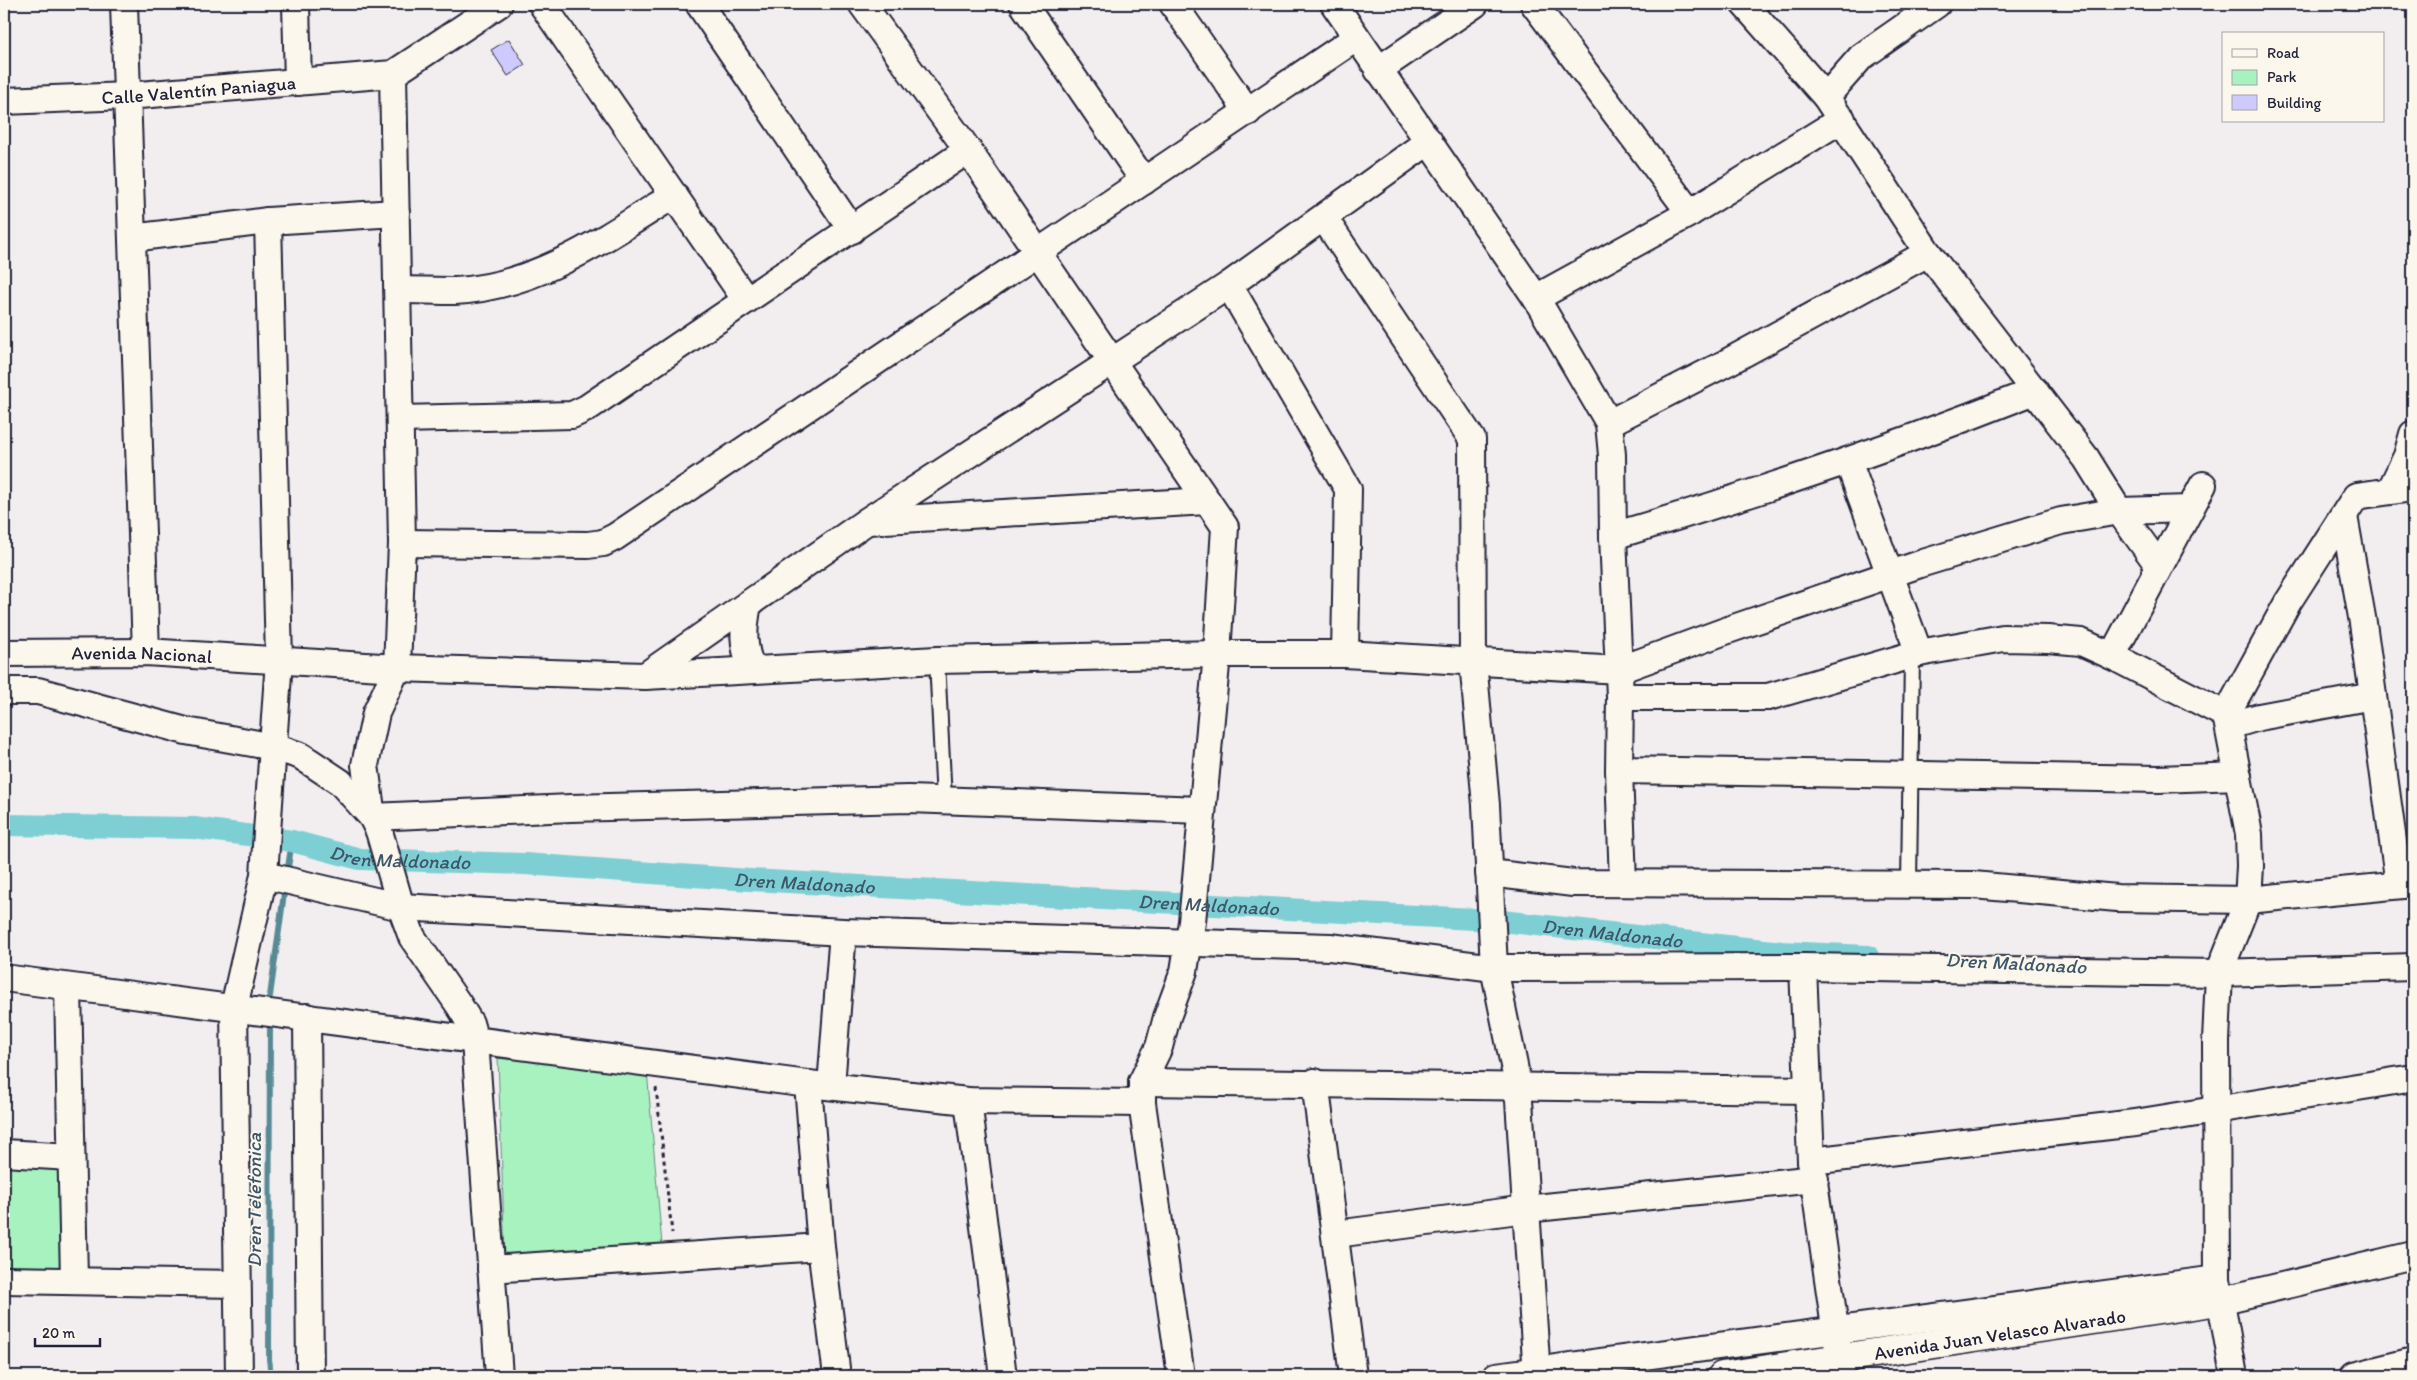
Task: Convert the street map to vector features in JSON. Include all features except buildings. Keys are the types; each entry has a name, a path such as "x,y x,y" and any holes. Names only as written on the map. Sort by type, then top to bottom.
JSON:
{"street":[{"path":"124,4 146,652"},
{"path":"296,4 298,82"},
{"path":"499,1376 475,1041 470,1023 412,937 384,847 372,817 365,765 376,713 397,668 402,543 401,419 392,74 500,4"},
{"path":"542,4 746,300"},
{"path":"698,4 852,230"},
{"path":"862,4 968,150 1225,527 1217,654 1190,932 1184,971 1167,1017 1160,1047 1142,1092 1181,1376"},
{"path":"1024,4 1144,181"},
{"path":"1173,4 1248,112"},
{"path":"1334,4 1536,298 1609,423 1612,455 1613,536 1620,697 1619,770 1623,883"},
{"path":"1378,70 1475,4"},
{"path":"1534,4 1690,214"},
{"path":"1744,4 1826,97 1928,253 2086,458 2119,511 2159,566"},
{"path":"1826,97 1861,57 1937,4"},
{"path":"402,543 588,545 603,543 1356,38"},
{"name":"Calle Valentín Paniagua","path":"4,101 127,96 392,74"},
{"path":"1536,298 1690,214 1842,119"},
{"path":"646,676 867,521 1229,285 1429,141"},
{"path":"401,419 572,415 587,408 968,150"},
{"path":"398,290 456,290 494,284 537,272 585,250 674,195"},
{"path":"132,238 268,221 396,212"},
{"path":"1324,218 1472,439 1473,661 1490,873 1494,968 1518,1085 1537,1373"},
{"path":"239,1376 234,1007 264,875 279,660 268,221"},
{"path":"1609,423 1726,363 1928,253"},
{"path":"1229,285 1348,489 1345,654"},
{"path":"1613,536 1848,461 1942,428 2035,391"},
{"path":"2234,1376 2218,1290 2216,1110 2219,973 2248,900 2249,834 2227,720 2288,602 2356,496 2402,489 2407,456 2413,434"},
{"path":"1848,461 1916,654"},
{"path":"2112,656 2159,566 2204,486"},
{"path":"867,521 1207,501"},
{"path":"1619,670 1728,630 1889,575 2061,521 2119,511 2190,509"},
{"path":"1490,873 1573,883 1973,885 2117,898 2248,900 2406,884 2344,516"},
{"path":"748,604 744,626 745,651 752,670"},
{"path":"1620,697 1768,697 1916,654 2003,638 2081,642 2112,656 2227,720 2260,717 2373,696"},
{"name":"Avenida Nacional","path":"4,653 146,652 397,668 646,676 937,660 1217,654 1345,654 1619,670"},
{"path":"4,690 38,691 186,731 274,747 301,756 340,782 372,817 700,804 909,799 1201,810"},
{"path":"1619,770 2159,779 2238,776"},
{"path":"264,875 398,897 843,932 1190,932 1330,947 1494,968 1803,967 2219,973 2413,967"},
{"path":"836,1376 821,1246 819,1085 843,932"},
{"path":"1803,967 1813,1170 1833,1329 1840,1367"},
{"path":"4,978 234,1007 475,1041 968,1102 1315,1082 1808,1090"},
{"path":"68,987 74,1280"},
{"path":"307,1017 310,1376"},
{"path":"1336,1234 1813,1170 2135,1123 2413,1078"},
{"path":"1315,1082 1353,1376"},
{"path":"968,1102 1003,1376"},
{"path":"4,1153 71,1157"},
{"path":"492,1269 821,1246"},
{"path":"1496,1376 1537,1373 1833,1329 2218,1290 2413,1255"},
{"path":"4,1280 237,1284"},
{"name":"Avenida Juan Velasco Alvarado","path":"1722,1376 1840,1367 2218,1290"},
{"path":"2352,1376 2413,1361"}],"lane":[{"path":"1909,885 1916,654"},
{"path":"937,660 944,801"}],"path":[{"path":"654,1064 674,1256"}],"green space":[{"path":"498,1058 647,1070 662,1245 505,1259"},
{"path":"4,1163 60,1169 63,1268 4,1267"}],"waterway":[{"name":"Dren Maldonado","path":"4,825 194,828 292,841 360,859 525,864 750,880 1492,920 1782,952 1868,956"},
{"name":"Dren Telefonica","path":"287,874 292,841"},
{"name":"Dren Telefonica","path":"270,996 285,886"},
{"name":"Dren Telefonica","path":"270,1023 269,1359 271,1376"}]}
